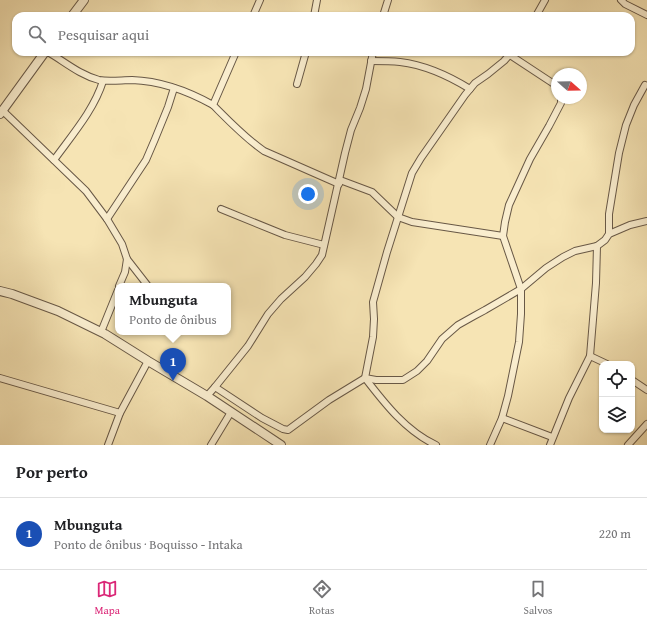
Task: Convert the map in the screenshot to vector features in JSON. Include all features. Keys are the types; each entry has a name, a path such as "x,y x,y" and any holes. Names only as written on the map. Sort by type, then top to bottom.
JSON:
{"street":[{"path":"75,12 84,0"},
{"path":"255,12 260,0"},
{"path":"315,12 317,0"},
{"path":"384,12 388,0"},
{"path":"538,12 545,0"},
{"path":"621,0 625,4 647,15"},
{"path":"42,56 1,112 86,191 107,219 122,244 127,259 146,283"},
{"path":"55,56 84,74 103,81 139,80 157,83 200,98 213,105 255,145 264,151 339,182 372,192 398,217 412,222 504,236"},
{"path":"213,105 234,56"},
{"path":"297,84 305,56"},
{"path":"207,396 248,346 268,314 281,299 305,277 322,255 351,130 366,89 373,56"},
{"path":"365,378 373,337 373,302 412,173 465,95 476,83 508,56"},
{"path":"515,56 551,82"},
{"path":"372,61 392,61 414,64 447,76 470,90"},
{"path":"54,160 94,103 103,81"},
{"path":"609,234 609,214 618,153 634,104 645,85"},
{"path":"107,219 146,160 174,88"},
{"path":"490,445 502,418 508,396 519,342 521,314 521,289 504,236 505,222 509,205 530,159 560,104"},
{"path":"221,209 285,235 324,245"},
{"path":"215,387 262,418 288,430 329,400 365,378 376,380 403,380 417,371 427,361 442,339 458,325 521,289 546,268 563,257 575,251 597,246 605,240 609,234 630,225 647,221"},
{"path":"550,445 569,398 590,356 596,283 597,246"},
{"path":"120,283 125,272 127,259"},
{"path":"0,291 58,311 101,332 207,396 281,445"},
{"path":"101,332 115,297"},
{"path":"590,356 601,361"},
{"path":"108,445 120,413 148,361"},
{"path":"0,378 120,413"},
{"path":"365,378 402,421 414,432 436,445"},
{"path":"635,382 647,390"},
{"path":"211,445 231,412"},
{"path":"502,418 552,437"},
{"path":"628,445 647,424"}],"place":[{"name":"Mbunguta","path":"173,381"}]}
